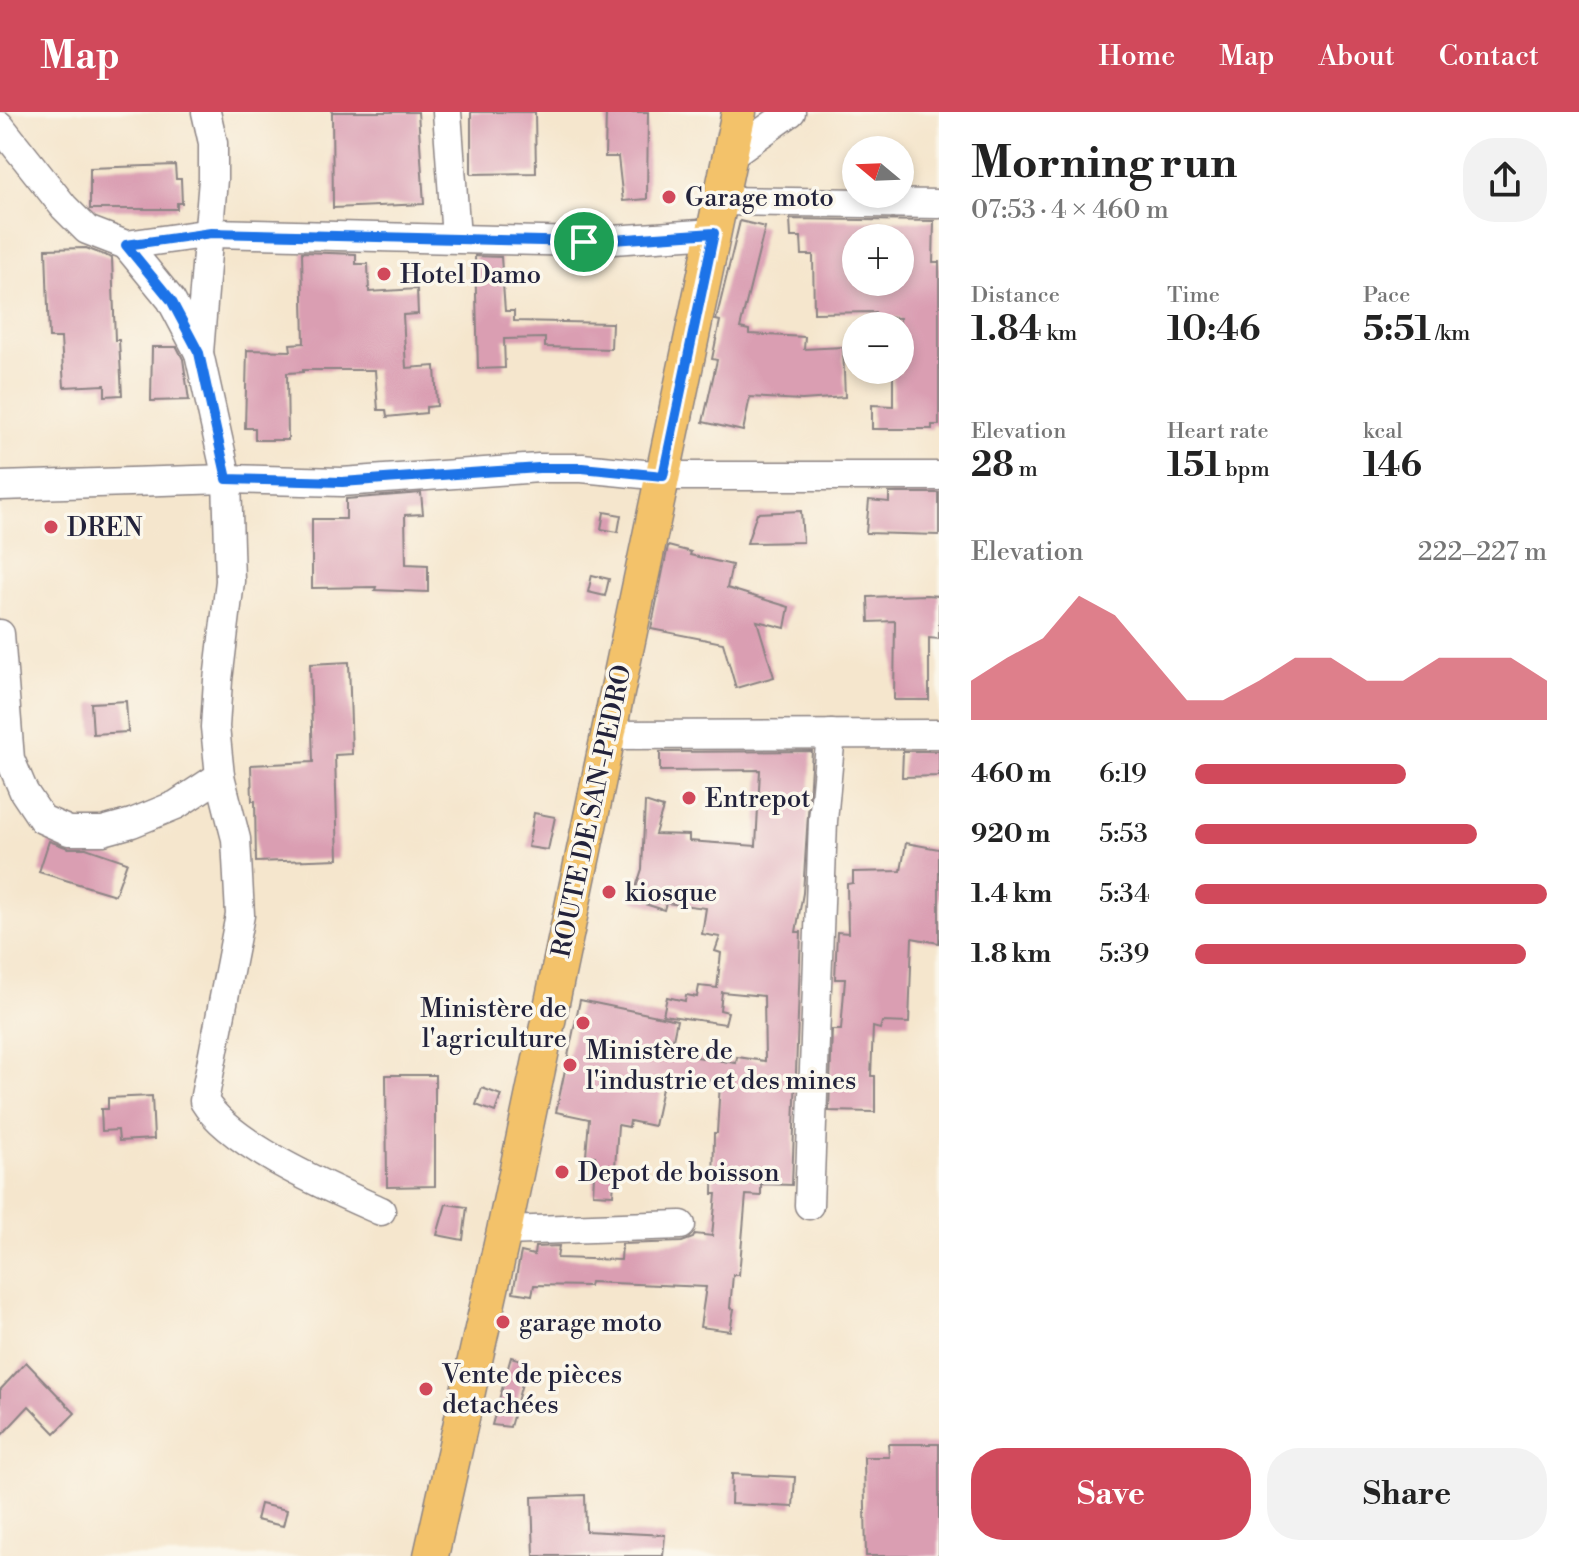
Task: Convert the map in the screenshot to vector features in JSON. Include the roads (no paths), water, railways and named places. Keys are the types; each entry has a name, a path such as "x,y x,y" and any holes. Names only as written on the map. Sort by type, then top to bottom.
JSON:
{"main road":[{"name":"ROUTE DE SAN-PEDRO","path":"431,1556 504,1231 739,112"}],"street":[{"path":"199,353 211,233 213,143 206,112"},
{"path":"447,112 456,238"},
{"path":"729,156 791,112"},
{"path":"0,126 64,207 87,230 126,245 211,233 584,242 717,217 939,204"},
{"path":"126,245 171,300 199,353 227,479 230,581 215,727 220,776 236,839 241,895 240,915 204,1101 227,1129 381,1211"},
{"path":"0,486 227,479 342,482 539,468 582,468 663,476 939,476"},
{"path":"0,634 10,759 24,792 42,819 69,831 103,831 176,805 220,776"},
{"path":"809,1205 823,821 831,734"},
{"path":"607,735 939,734"},
{"path":"504,1231 681,1225"}],"place":[{"name":"Garage moto","path":"669,197"},
{"name":"Hotel Damo","path":"384,274"},
{"name":"DREN","path":"51,527"},
{"name":"Entrepot","path":"689,798"},
{"name":"kiosque","path":"609,892"},
{"name":"Ministère de l'agriculture","path":"583,1023"},
{"name":"Ministère de l'industrie et des mines","path":"570,1065"},
{"name":"Depot de boisson","path":"562,1172"},
{"name":"garage moto","path":"503,1322"},
{"name":"Vente de pièces detachées","path":"426,1389"}]}
